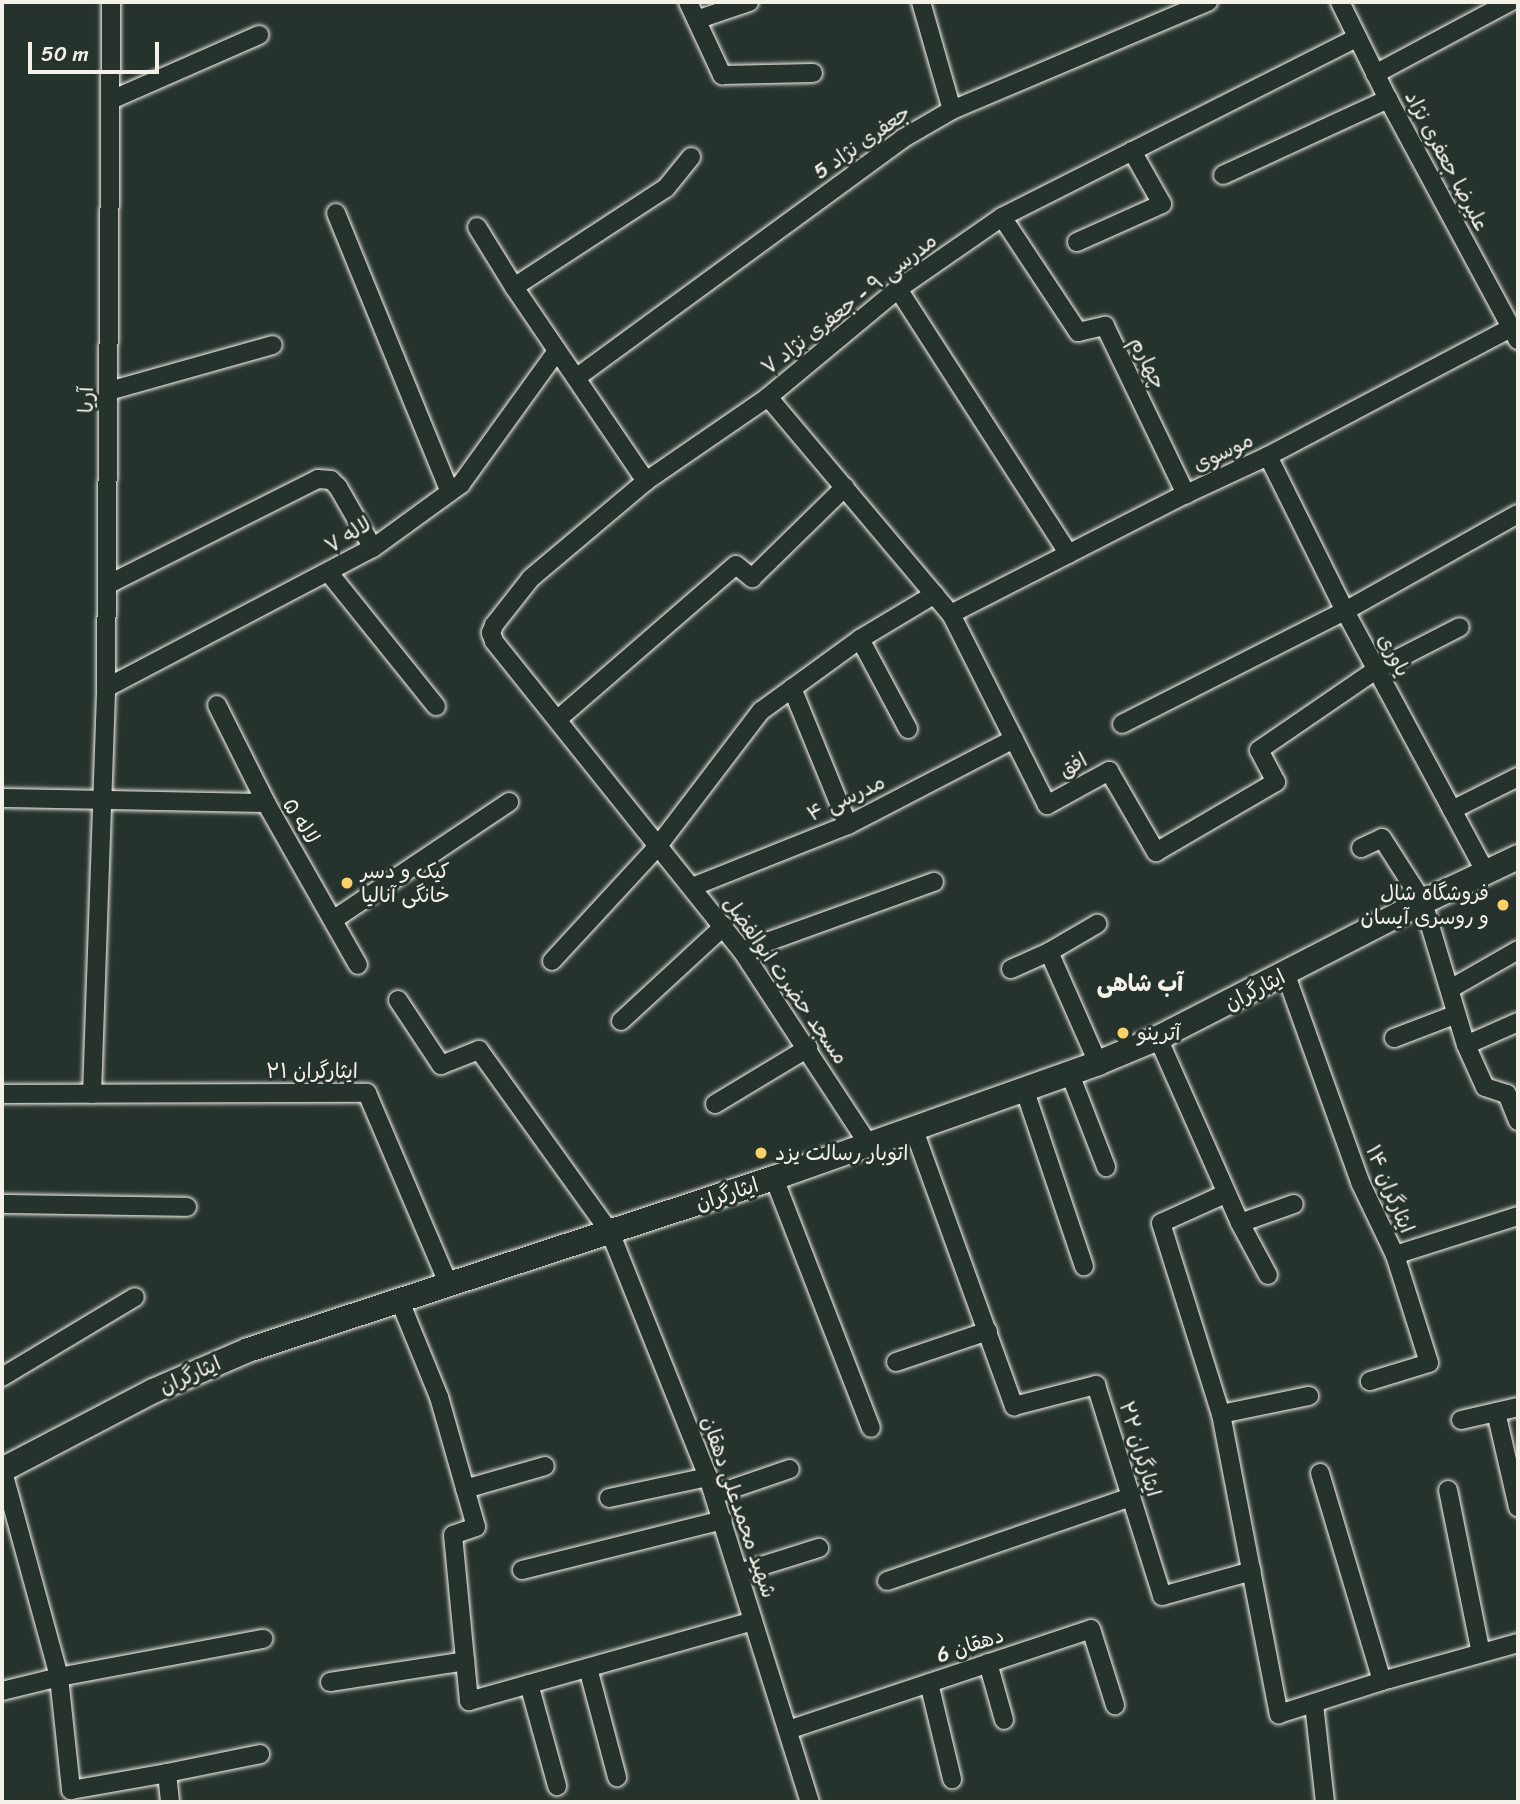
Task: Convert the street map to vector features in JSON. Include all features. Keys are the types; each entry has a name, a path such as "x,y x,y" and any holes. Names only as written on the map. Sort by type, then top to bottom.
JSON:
{"main road":[{"name":"ایثارگران","path":"2,1469 199,1370 399,1299 774,1178 1098,1063 1158,1038 1286,975 1423,902 1518,857"}],"street":[{"name":"آریا","path":"92,1094 106,688 111,2"},
{"path":"688,2 699,19 722,75 813,73"},
{"path":"699,19 749,2"},
{"path":"921,2 952,110"},
{"name":"جعفری نژاد 5","path":"576,378 902,139 952,110 1208,2"},
{"name":"علیرضا جعفری نژاد","path":"1340,2 1388,99 1515,334"},
{"path":"1375,74 1510,2"},
{"path":"111,100 259,35"},
{"name":"مدرسی ۹ - جعفری نژاد ۷","path":"491,633 531,578 646,481 768,397 898,289 1002,217 1357,38"},
{"path":"1223,175 1388,99"},
{"path":"1077,242 1162,204 1132,151"},
{"path":"514,287 666,188 691,156"},
{"path":"336,213 450,492"},
{"name":"چهارم","path":"1002,217 1077,332 1105,326 1186,494"},
{"path":"477,226 514,287 646,481"},
{"path":"898,289 1069,554"},
{"name":"موسوی","path":"951,614 1186,494 1515,334"},
{"path":"109,391 273,345"},
{"name":"لاله ۷","path":"106,688 373,548 461,484 557,351"},
{"name":"افق","path":"768,397 951,614 1047,805 1110,771 1156,852 1276,782 1259,750 1376,670"},
{"name":"یاوری","path":"1268,456 1345,611 1485,872"},
{"path":"107,585 318,479 331,480 338,487 373,548"},
{"path":"558,719 736,565 752,578 845,487"},
{"path":"1122,724 1345,611 1518,514"},
{"path":"329,573 436,706"},
{"path":"552,961 658,846 761,711 860,639 935,594"},
{"path":"1376,670 1460,627"},
{"name":"مسجد حضرت ابوالفضل","path":"491,633 494,641 743,951 869,1145"},
{"path":"860,639 908,729"},
{"path":"792,688 848,825"},
{"path":"216,705 266,803"},
{"name":"مدرسی ۴","path":"692,887 848,825 1014,739"},
{"path":"1452,810 1518,777"},
{"name":"لاله ۵","path":"2,798 266,803 358,965"},
{"path":"333,920 509,802"},
{"path":"1360,848 1382,838 1423,902 1466,1045 1485,1087 1507,1094 1518,1121"},
{"path":"743,951 934,881"},
{"path":"1011,969 1049,952 1097,924"},
{"path":"621,1021 724,926"},
{"path":"1450,989 1518,950"},
{"path":"1049,952 1098,1063"},
{"name":"ایثارگران ۱۴","path":"1286,975 1360,1182 1395,1255 1429,1363 1370,1381"},
{"name":"شهید محمدعلی دهقان","path":"398,1000 441,1065 478,1050 610,1232 714,1494 810,1802"},
{"path":"1394,1038 1457,1014"},
{"path":"1466,1045 1518,1022"},
{"path":"1158,1038 1225,1195 1268,1275"},
{"path":"715,1104 808,1048"},
{"path":"1070,1074 1105,1167"},
{"path":"1025,1091 1084,1266"},
{"name":"ایثارگران ۲۱","path":"92,1094 367,1093 448,1283"},
{"path":"2,1094 92,1094"},
{"name":"ایثارگران ۲۲","path":"914,1130 1014,1406 1096,1385 1162,1597 1252,1571"},
{"path":"774,1178 872,1428"},
{"path":"1225,1195 1161,1223 1221,1414 1279,1714 1382,1681 1518,1643"},
{"path":"2,1203 187,1207"},
{"path":"1240,1223 1294,1204"},
{"path":"1395,1255 1518,1216"},
{"path":"2,1377 135,1297"},
{"path":"399,1299 439,1397 476,1527 453,1535 469,1701 753,1621"},
{"path":"896,1362 988,1331"},
{"path":"1221,1414 1309,1396"},
{"path":"1461,1420 1518,1408"},
{"path":"1496,1412 1518,1507"},
{"path":"465,1489 545,1466"},
{"path":"2,1469 59,1677 71,1790 260,1754"},
{"path":"714,1494 790,1469"},
{"path":"1320,1473 1382,1681"},
{"path":"609,1498 708,1477"},
{"path":"1448,1490 1481,1653"},
{"path":"887,1581 1131,1497"},
{"path":"522,1570 723,1520"},
{"path":"738,1573 819,1548"},
{"name":"دهقان 6","path":"788,1730 1091,1629 1115,1705"},
{"path":"2,1692 59,1677 262,1639"},
{"path":"330,1682 465,1661"},
{"path":"988,1663 1004,1720"},
{"path":"588,1668 617,1777"},
{"path":"929,1683 952,1779"},
{"path":"529,1684 557,1786"},
{"path":"1314,1704 1325,1802"},
{"path":"167,1773 170,1802"}],"place":[{"name":"کیک و دسر خانگی آنالیا","path":"347,883"},
{"name":"فروشگاه شال و روسری آیسان","path":"1503,905"},
{"name":"آترینو","path":"1123,1033"},
{"name":"اتوبار رسالت یزد","path":"761,1153"}],"district":[{"name":"آب شاهی","path":"1140,984"}]}
